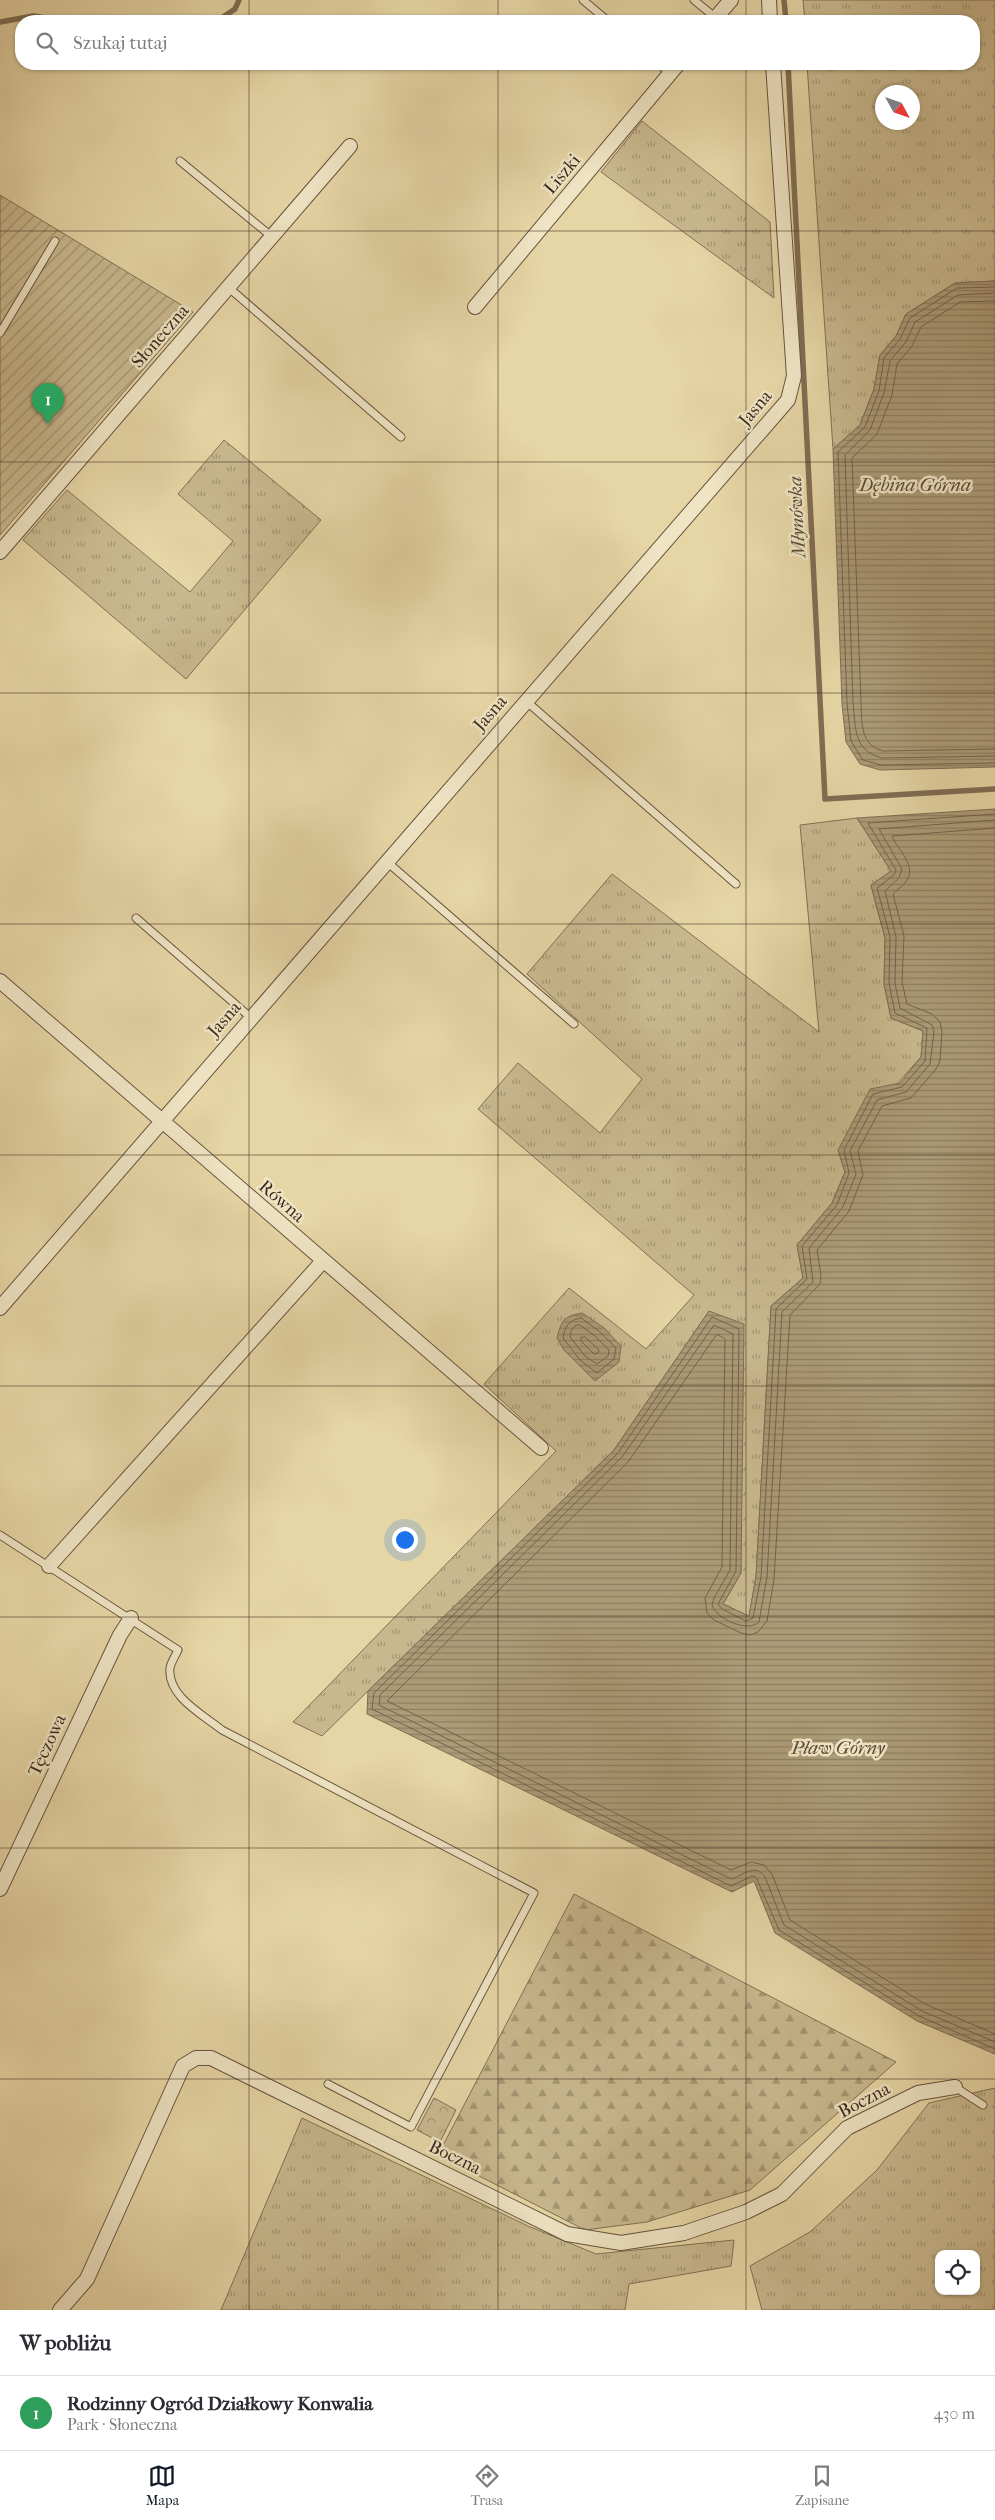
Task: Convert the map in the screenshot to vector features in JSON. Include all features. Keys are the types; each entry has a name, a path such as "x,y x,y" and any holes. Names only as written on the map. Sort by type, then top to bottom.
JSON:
{"street":[{"path":"718,15 731,0"},
{"path":"769,0 770,15"},
{"name":"Liszki","path":"475,307 667,70"},
{"name":"Jasna","path":"0,1308 250,1017 788,400 794,376 773,70"},
{"name":"Słoneczna","path":"0,552 270,236 350,146"},
{"name":"Równa","path":"0,981 541,1448"},
{"path":"49,1566 323,1261"},
{"name":"Tęczowa","path":"0,1889 120,1635 131,1618"},
{"name":"Boczna","path":"60,2310 87,2279 183,2066 196,2058 211,2058 567,2234 621,2243 684,2233 746,2212 782,2194 847,2128 918,2093 954,2087"}],"lane":[{"path":"583,0 601,15"},
{"path":"694,0 711,15"},
{"path":"180,161 270,236"},
{"path":"0,333 55,241"},
{"path":"227,287 401,436"},
{"path":"526,701 736,884"},
{"path":"386,861 574,1024"},
{"path":"136,918 250,1017"},
{"path":"0,1535 178,1650 170,1667 172,1683 177,1694 222,1730 534,1894 412,2127 328,2084"},
{"path":"954,2087 983,2105"}],"green space":[{"path":"803,0 995,0 995,281 955,283 906,314 896,336 880,355 874,389 860,425 833,449 807,70 980,70 980,15 804,15"},
{"path":"642,121 770,222 774,298 601,172"},
{"path":"0,195 193,312 0,535"},
{"path":"224,440 321,520 186,679 23,540 67,490 190,592 233,541 178,494"},
{"path":"857,818 891,871 871,886 885,938 884,984 891,1018 923,1031 921,1057 838,1150 845,1172 832,1203 797,1245 803,1278 771,1306 756,1577 749,1617 723,1604 741,1573 709,1311 614,1450 322,1736 293,1722 556,1451 484,1384 569,1288 646,1349 694,1295 478,1109 518,1063 600,1133 642,1079 527,974 612,874 819,1032 800,825"},
{"path":"574,1894 896,2062 750,2190 647,2222 585,2230 438,2155"},
{"path":"995,2088 995,2310 762,2310 750,2266 810,2232 877,2170 929,2103"},
{"path":"434,2098 456,2110 440,2142 417,2130"},
{"path":"302,2118 528,2226 596,2254 734,2240 731,2266 629,2284 625,2310 221,2310"}],"water":[{"name":"Dębina Górna","path":"995,281 995,767 880,770 860,764 846,742 842,704 833,449 860,425 874,389 880,355 896,336 906,314 955,283"},
{"name":"Pław Górny","path":"995,809 995,2054 917,2021 775,1933 754,1881 732,1892 367,1714 368,1691 614,1450 709,1311 744,1324 741,1573 723,1604 749,1616 756,1576 771,1306 803,1278 797,1245 832,1203 845,1172 838,1150 870,1089 900,1083 921,1057 923,1031 891,1018 884,984 885,938 871,885 891,871 857,818"},
{"path":"582,1313 603,1327 621,1346 619,1362 595,1381 564,1350 557,1338 564,1320"}],"waterway":[{"name":"Młynówka","path":"226,15 235,9 239,0"},
{"name":"Młynówka","path":"784,0 785,15"},
{"name":"Młynówka","path":"0,22 15,19"},
{"name":"Młynówka","path":"788,70 825,799 995,789"}],"place":[{"name":"Rodzinny Ogród Działkowy Konwalia","path":"48,424"}]}
